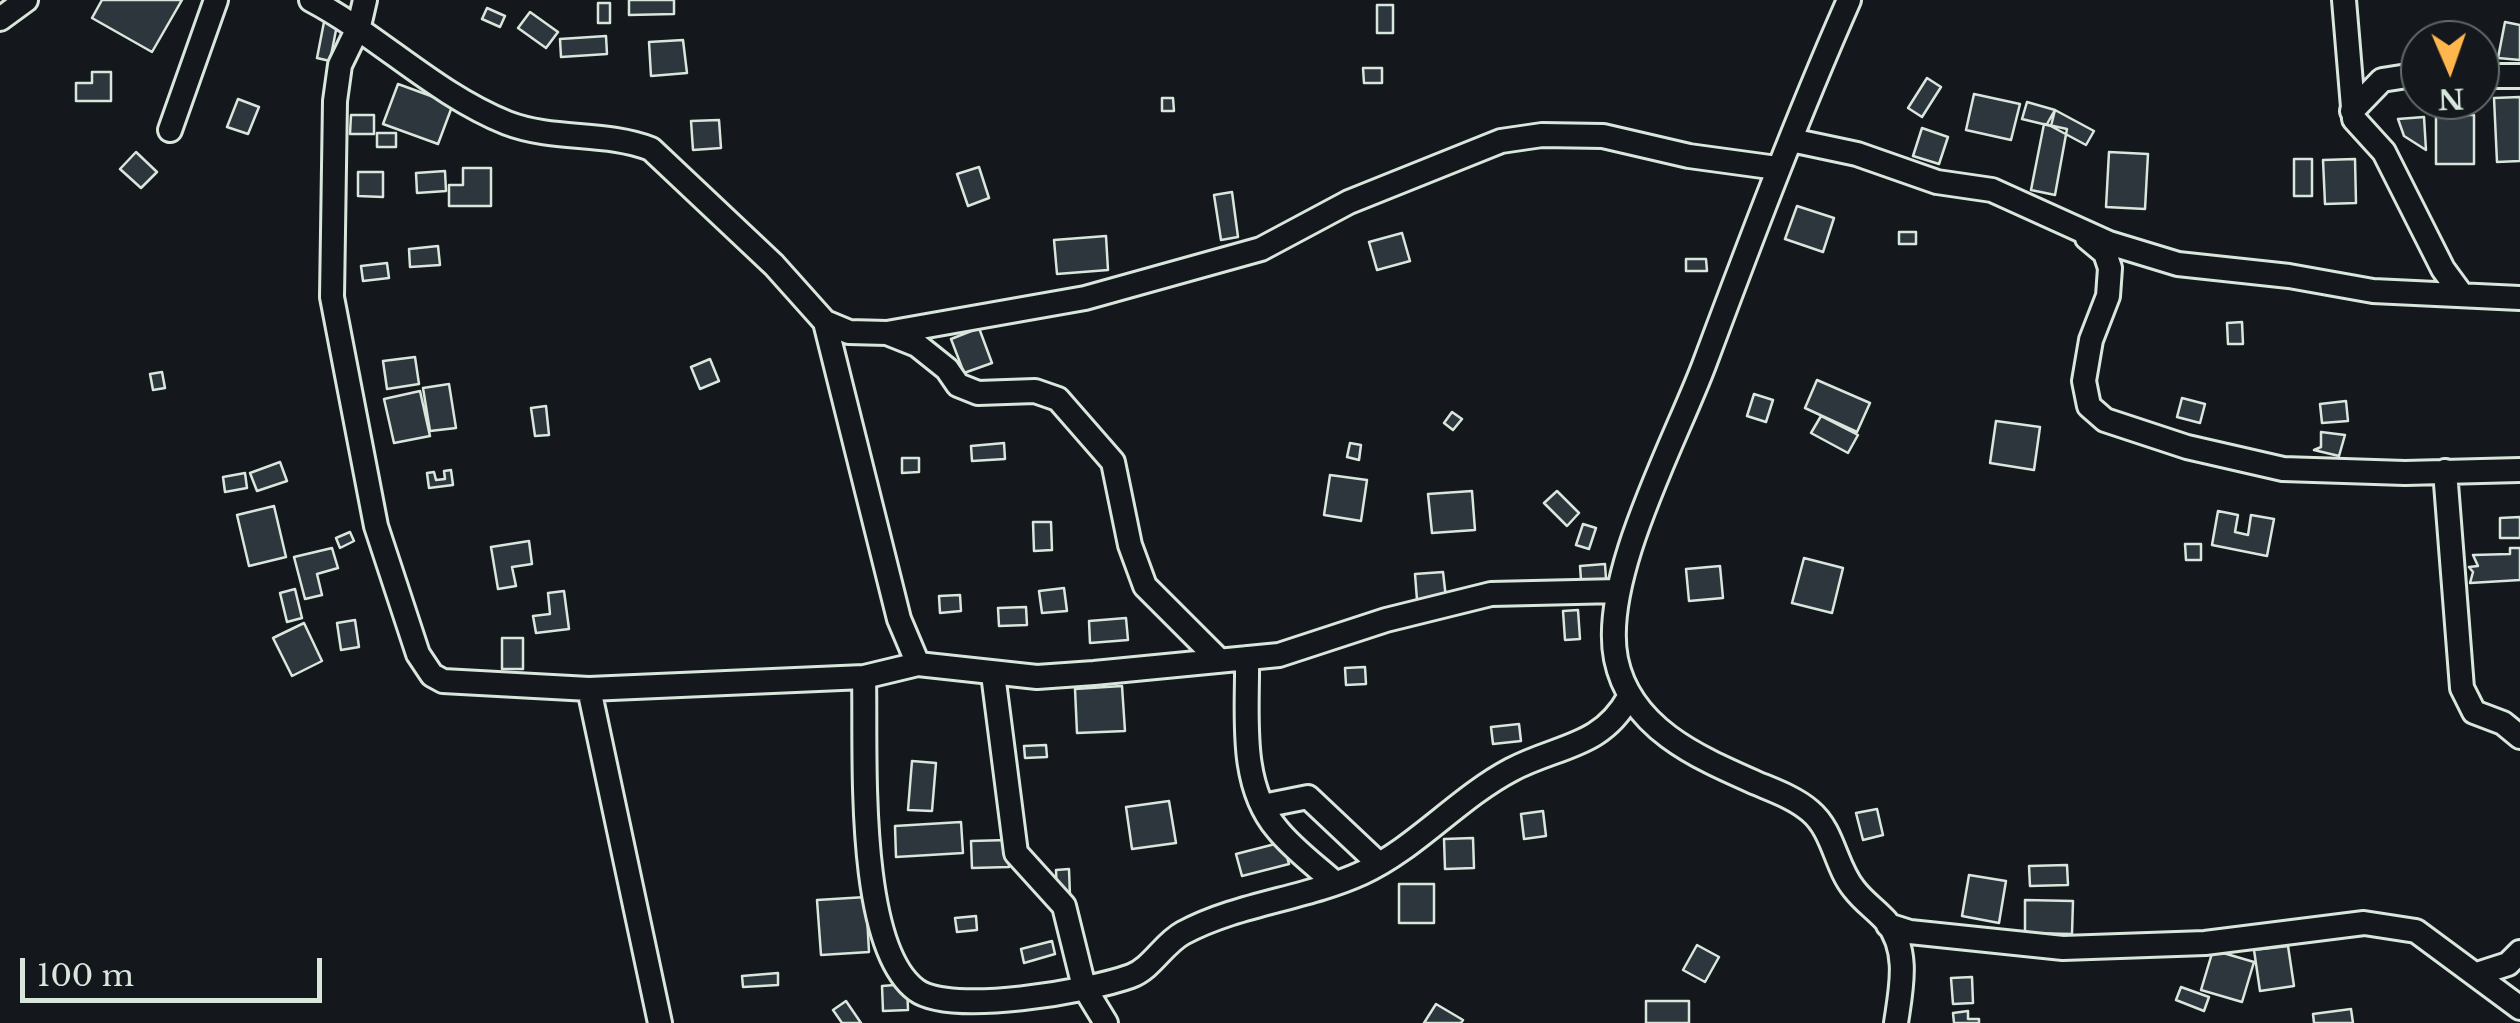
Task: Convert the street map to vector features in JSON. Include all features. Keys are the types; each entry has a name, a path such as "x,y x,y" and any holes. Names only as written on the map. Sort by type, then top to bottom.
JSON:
{"street":[{"path":"0,19 26,0"},
{"path":"170,130 216,0"},
{"path":"311,0 359,26 432,80 506,122 534,132 624,141 651,149 762,253 825,322 841,373 886,569 918,664"},
{"path":"365,0 359,26 340,65 335,101 332,296 376,526 418,654 432,675 444,681 589,689 864,677 918,664 1036,677 1280,655 1386,620 1491,594 1618,591"},
{"path":"1849,0 1777,168 1618,591 1615,655 1629,697 1644,718 1670,738 1812,812 1828,836 1851,887 1888,924 1901,956 1896,1023"},
{"path":"2344,0 2352,111 2384,152 2444,269 2462,295"},
{"path":"2352,111 2382,80 2400,77"},
{"path":"825,322 849,332 887,332 1085,298 1244,254 1349,202 1501,141 1542,135 1603,136 1690,156 1777,168"},
{"path":"1791,140 1857,154 1937,182 1992,190 2046,211 2079,230 2178,264 2289,276 2373,291 2520,298"},
{"path":"2079,230 2105,253 2110,268 2108,296 2091,340 2084,381 2089,406 2105,420 2187,447 2282,468 2520,470"},
{"path":"887,332 918,345 948,369 958,386 978,394 1035,391 1058,399 1113,462 1130,545 1145,586 1218,659"},
{"path":"2445,471 2462,688 2474,712 2503,724 2520,737"},
{"path":"1247,658 1248,754 1263,806 1276,828 1334,882"},
{"path":"993,674 1016,853 1064,906 1084,986 1106,1023"},
{"path":"864,677 870,852 879,930 901,975 917,991 954,1003 1084,986 1138,973 1180,934 1380,864 1475,791 1514,768 1606,730 1629,697"},
{"path":"589,689 660,1023"},
{"path":"1263,806 1308,797 1380,864"},
{"path":"1888,924 1910,932 2063,948 2205,944 2382,923 2416,931 2520,1008"},
{"path":"2478,974 2508,964 2520,952"}],"building":[{"path":"102,0 182,0 152,52 92,18"},
{"path":"629,0 674,0 674,14 629,15"},
{"path":"598,3 610,3 610,23 598,23"},
{"path":"1377,5 1393,5 1393,33 1377,33"},
{"path":"487,8 505,16 500,27 482,19"},
{"path":"530,12 558,32 546,48 518,28"},
{"path":"324,22 337,25 330,61 317,58"},
{"path":"2505,22 2520,25 2520,60 2500,58"},
{"path":"606,36 607,54 561,57 560,39"},
{"path":"683,40 687,73 651,76 649,42"},
{"path":"1363,68 1382,68 1382,83 1364,83"},
{"path":"92,72 111,72 111,101 76,101 76,83 92,83"},
{"path":"1927,78 1941,87 1922,117 1908,108"},
{"path":"398,84 453,104 438,144 383,124"},
{"path":"1974,94 2020,104 2011,140 1966,130"},
{"path":"2520,97 2520,161 2497,162 2495,120 2500,120 2500,98"},
{"path":"1162,98 1173,98 1174,111 1162,111"},
{"path":"238,99 259,107 248,134 227,127"},
{"path":"2027,102 2055,110 2051,126 2022,119"},
{"path":"2055,110 2094,131 2086,145 2047,124"},
{"path":"351,115 374,115 374,134 350,134"},
{"path":"2398,119 2424,120 2426,150 2404,136"},
{"path":"719,120 721,148 693,150 691,121"},
{"path":"2436,120 2474,120 2474,164 2436,164"},
{"path":"2044,124 2067,129 2055,195 2031,190"},
{"path":"1922,128 1948,137 1939,164 1913,156"},
{"path":"377,133 396,133 396,147 377,147"},
{"path":"136,152 157,172 141,188 120,169"},
{"path":"2109,152 2148,154 2145,209 2106,207"},
{"path":"2294,159 2312,159 2312,196 2294,196"},
{"path":"2355,159 2356,203 2325,204 2323,160"},
{"path":"979,167 989,198 968,206 957,174"},
{"path":"463,168 491,168 491,206 449,206 449,185 463,185"},
{"path":"445,171 446,191 417,193 416,173"},
{"path":"358,172 383,172 383,197 358,196"},
{"path":"1232,192 1238,237 1221,240 1214,195"},
{"path":"1797,206 1834,218 1823,252 1785,239"},
{"path":"1899,232 1916,232 1916,244 1899,244"},
{"path":"1402,233 1410,261 1377,270 1369,242"},
{"path":"1106,236 1108,270 1057,274 1054,240"},
{"path":"438,246 440,265 410,267 409,249"},
{"path":"1686,259 1706,259 1707,271 1686,271"},
{"path":"387,263 389,278 363,281 361,266"},
{"path":"2242,322 2243,344 2228,344 2227,323"},
{"path":"979,328 992,363 964,373 951,339"},
{"path":"415,357 419,384 387,389 383,361"},
{"path":"710,359 719,381 700,389 691,367"},
{"path":"162,372 165,388 153,390 150,374"},
{"path":"1817,380 1870,403 1857,432 1805,408"},
{"path":"449,384 456,428 430,431 423,388"},
{"path":"420,391 430,436 394,443 384,399"},
{"path":"1754,394 1773,400 1766,422 1747,416"},
{"path":"2182,398 2205,404 2200,423 2177,417"},
{"path":"2346,401 2348,421 2322,423 2320,404"},
{"path":"546,406 549,435 535,436 531,408"},
{"path":"1452,412 1462,419 1453,430 1444,423"},
{"path":"1821,416 1858,435 1848,453 1811,433"},
{"path":"1996,421 2040,427 2034,470 1990,463"},
{"path":"2321,432 2345,435 2339,456 2314,450 2321,447"},
{"path":"1004,443 1005,459 972,461 971,446"},
{"path":"1350,443 1361,445 1359,460 1347,457"},
{"path":"902,458 919,458 919,472 902,473"},
{"path":"280,462 287,481 257,491 250,473"},
{"path":"451,470 453,485 429,488 427,473 434,472 436,480 445,479 444,471"},
{"path":"245,473 247,488 225,492 223,477"},
{"path":"1330,475 1367,480 1361,521 1324,515"},
{"path":"1472,491 1475,530 1432,533 1428,494"},
{"path":"1557,491 1579,513 1567,526 1544,503"},
{"path":"274,506 286,557 249,566 237,515"},
{"path":"2218,511 2238,515 2235,532 2248,535 2251,515 2274,519 2267,556 2212,545"},
{"path":"2520,517 2520,538 2500,538 2500,518"},
{"path":"1033,522 1051,522 1052,550 1034,551"},
{"path":"1583,524 1596,528 1589,549 1576,545"},
{"path":"350,532 354,541 340,548 336,538"},
{"path":"529,541 532,564 512,567 516,586 498,589 491,547"},
{"path":"2185,544 2201,544 2201,560 2186,560"},
{"path":"332,548 338,568 317,574 322,595 305,599 294,557"},
{"path":"2510,548 2520,548 2520,580 2470,583 2473,572 2469,567 2478,566 2473,555 2510,554"},
{"path":"1804,558 1843,568 1832,613 1792,603"},
{"path":"1605,564 1606,579 1581,580 1580,566"},
{"path":"1720,566 1723,598 1689,601 1686,569"},
{"path":"1443,572 1446,598 1417,600 1415,574"},
{"path":"1064,588 1067,611 1042,613 1039,591"},
{"path":"295,589 302,618 287,622 280,593"},
{"path":"564,591 569,629 536,633 533,616 550,614 548,593"},
{"path":"960,595 961,611 940,613 939,596"},
{"path":"1026,607 1027,625 999,626 998,608"},
{"path":"1578,610 1580,639 1565,640 1563,611"},
{"path":"1126,618 1128,640 1090,643 1089,621"},
{"path":"355,620 359,647 341,650 337,623"},
{"path":"304,623 322,661 292,676 273,638"},
{"path":"502,638 523,638 523,669 502,669"},
{"path":"1365,667 1366,684 1346,685 1345,668"},
{"path":"1122,686 1125,731 1077,733 1075,689"},
{"path":"1519,724 1521,741 1493,744 1491,727"},
{"path":"1046,745 1047,757 1025,758 1024,746"},
{"path":"912,761 936,763 932,811 908,810"},
{"path":"1169,801 1176,843 1132,849 1126,807"},
{"path":"1877,809 1883,835 1863,840 1856,813"},
{"path":"1543,811 1546,836 1524,839 1521,814"},
{"path":"961,822 963,853 896,857 895,826"},
{"path":"1473,838 1474,868 1445,869 1444,839"},
{"path":"1008,840 1009,867 972,868 971,841"},
{"path":"1283,842 1289,864 1242,876 1236,854"},
{"path":"2067,865 2068,885 2030,886 2029,866"},
{"path":"1069,869 1070,896 1057,897 1056,870"},
{"path":"1969,875 2006,881 1999,923 1962,916"},
{"path":"1399,884 1434,884 1434,923 1399,923"},
{"path":"866,897 869,952 821,955 817,900"},
{"path":"2025,900 2073,901 2072,934 2025,933"},
{"path":"976,916 977,930 957,932 955,918"},
{"path":"1052,941 1055,954 1024,963 1021,949"},
{"path":"1697,945 1719,957 1705,982 1683,970"},
{"path":"2288,946 2294,986 2260,991 2254,950"},
{"path":"2213,950 2254,962 2242,1002 2201,990"},
{"path":"778,973 778,985 743,987 742,976"},
{"path":"1972,977 1973,1003 1953,1004 1951,978"},
{"path":"907,984 908,1010 883,1011 882,986"},
{"path":"2181,987 2209,997 2204,1011 2176,1000"},
{"path":"846,1001 861,1023 842,1023 833,1010"},
{"path":"1646,1001 1689,1001 1689,1023 1646,1023"},
{"path":"1436,1004 1463,1020 1461,1023 1424,1023"},
{"path":"2351,1009 2353,1023 2314,1023 2313,1014"},
{"path":"1968,1011 1968,1019 1979,1019 1979,1023 1954,1023 1953,1013"}]}
